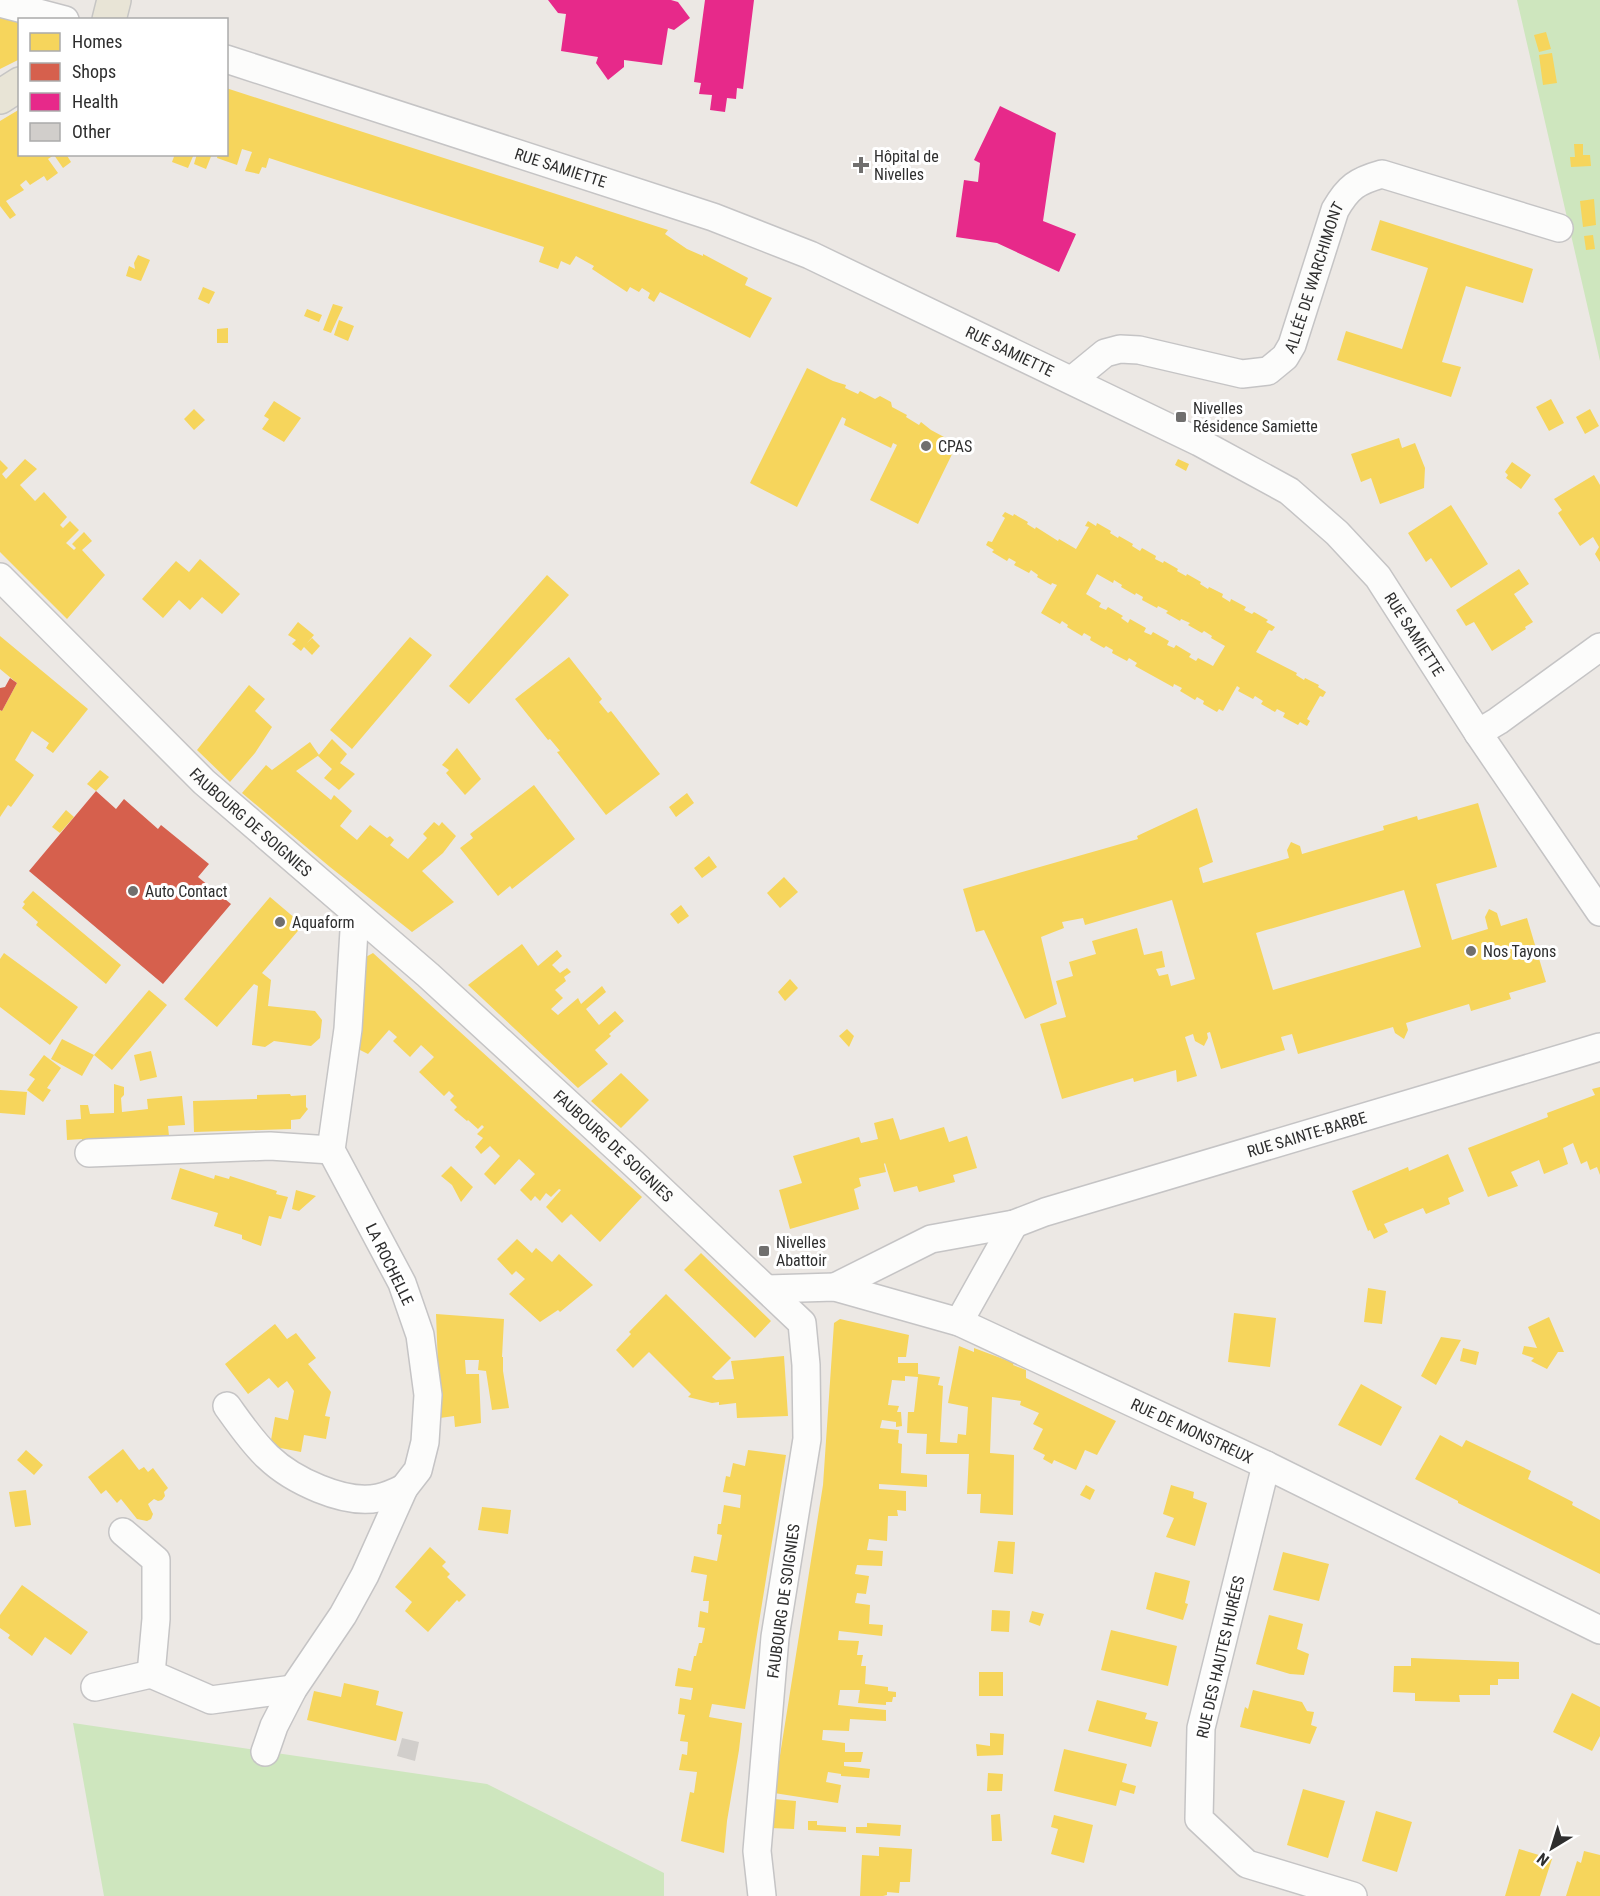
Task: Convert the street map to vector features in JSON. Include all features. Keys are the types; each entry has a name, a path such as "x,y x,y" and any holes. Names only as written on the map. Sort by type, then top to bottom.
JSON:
{"main road":[{"path":"110,18 114,0"},
{"path":"0,97 18,85"}],"street":[{"path":"0,3 57,18"},
{"name":"RUE SAMIETTE","path":"228,60 713,217 850,273 1244,465 1289,491 1337,533 1378,577 1478,733 1600,912"},
{"name":"ALLÉE DE WARCHIMONT","path":"1072,380 1105,353 1120,349 1139,350 1242,374 1268,371 1285,357 1292,345 1335,210 1344,194 1360,181 1382,174 1559,228"},
{"name":"FAUBOURG DE SOIGNIES","path":"0,577 204,782 428,975 802,1323 806,1365 807,1439 775,1637 757,1851 762,1896"},
{"path":"1478,733 1600,647"},
{"path":"89,1153 270,1146 331,1150 348,1029 355,914"},
{"name":"RUE SAINTE-BARBE","path":"835,1287 931,1239 1014,1224 1045,1212 1270,1143 1600,1047"},
{"name":"LA ROCHELLE","path":"265,1752 274,1726 293,1689 343,1615 365,1575 404,1488 418,1470 425,1442 428,1395 420,1335 402,1283 331,1150"},
{"path":"959,1322 1014,1224"},
{"name":"RUE DE MONSTREUX","path":"767,1289 835,1287 959,1322 1266,1465 1600,1630"},
{"path":"227,1406 268,1458 312,1485 335,1494 376,1499 404,1488"},
{"name":"RUE DES HAUTES HURÉES","path":"1266,1465 1201,1728 1198,1819 1247,1864 1353,1896"},
{"path":"123,1532 156,1560 156,1619 151,1674"},
{"path":"95,1688 151,1674 211,1700 293,1689"}],"green space":[{"path":"1517,0 1600,0 1600,361"},
{"path":"73,1723 487,1784 664,1873 664,1896 104,1896"}],"building: Homes":[{"path":"0,16 18,21 18,60 0,69"},
{"path":"1546,32 1551,49 1539,52 1534,35"},
{"path":"1552,53 1557,83 1543,85 1539,55"},
{"path":"228,89 668,230 665,234 687,249 703,256 703,254 748,278 745,285 772,298 750,338 660,292 654,302 648,298 650,293 642,288 639,292 630,287 627,292 592,269 594,266 576,256 570,265 561,261 558,269 539,262 544,247 269,158 266,168 262,167 259,174 245,171 252,152 242,149 237,165 217,158 218,156 228,156"},
{"path":"18,110 18,156 52,156 48,159 58,173 47,181 44,176 30,185 26,180 20,185 24,190 6,201 16,215 10,219 0,206 0,121"},
{"path":"1574,144 1583,144 1583,155 1590,155 1591,166 1571,167 1570,157 1575,157"},
{"path":"55,156 67,156 71,162 63,168"},
{"path":"174,156 193,156 188,168 172,162"},
{"path":"196,156 211,156 206,169 194,164"},
{"path":"1594,199 1596,225 1583,227 1580,201"},
{"path":"1380,220 1533,269 1523,303 1466,286 1442,362 1461,367 1451,397 1337,360 1346,331 1402,349 1428,268 1371,250"},
{"path":"1593,235 1595,249 1586,250 1584,236"},
{"path":"138,255 150,260 141,281 126,276 129,266 135,269 134,263"},
{"path":"203,287 215,292 209,304 198,299"},
{"path":"333,304 343,307 331,333 323,330"},
{"path":"307,309 322,315 319,322 304,316"},
{"path":"339,320 354,326 348,341 334,335"},
{"path":"228,328 228,343 217,343 217,329"},
{"name":"CPAS","path":"807,368 846,385 845,388 858,394 860,391 875,399 880,396 891,402 892,407 907,415 906,417 919,425 921,422 957,444 918,524 870,500 897,445 893,443 891,448 844,425 846,419 842,417 797,507 750,483"},
{"path":"1551,399 1564,423 1549,431 1536,407"},
{"path":"274,401 301,418 284,442 262,429 269,419 264,416"},
{"path":"194,409 205,420 194,430 184,419"},
{"path":"1590,409 1599,426 1585,434 1576,417"},
{"path":"1399,438 1402,448 1415,443 1425,468 1424,488 1380,504 1371,478 1361,482 1351,454"},
{"path":"25,459 37,469 20,485 35,501 44,492 67,517 60,525 63,528 70,521 79,530 66,543 74,550 76,548 72,544 84,532 92,541 82,550 105,575 67,619 0,552 0,460 8,468 2,474 6,479"},
{"path":"1178,459 1189,464 1186,471 1175,465"},
{"path":"1512,462 1531,475 1521,489 1506,478 1508,475 1505,472"},
{"path":"1594,475 1600,485 1600,562 1595,554 1599,547 1593,537 1580,546 1558,513 1562,510 1554,499"},
{"path":"1451,505 1488,564 1451,588 1431,558 1426,562 1408,533"},
{"path":"1005,512 1013,516 1014,514 1035,529 1036,527 1076,549 1089,527 1085,526 1088,521 1096,526 1097,523 1118,538 1119,536 1133,544 1132,546 1140,551 1142,548 1156,556 1155,559 1163,563 1164,561 1186,576 1187,574 1208,589 1209,587 1223,594 1222,597 1230,602 1231,599 1246,607 1244,610 1252,614 1254,612 1268,620 1266,622 1275,627 1272,631 1269,630 1256,652 1297,673 1296,675 1304,680 1305,678 1319,685 1318,687 1326,692 1323,697 1320,696 1307,719 1310,721 1307,726 1300,722 1298,725 1283,717 1285,713 1277,709 1275,712 1261,704 1263,701 1255,696 1253,699 1238,691 1240,688 1237,686 1223,711 1219,709 1217,712 1203,704 1204,701 1197,697 1195,700 1180,691 1182,688 1174,684 1173,687 1135,666 1137,663 1129,658 1127,661 1112,653 1113,650 1106,646 1104,648 1090,640 1091,637 1084,633 1082,636 1062,621 1060,624 1041,613 1057,585 1052,583 1051,585 1037,577 1038,575 1031,570 1029,573 1014,565 1016,562 1009,558 1007,561 992,552 994,550 986,545 988,541 992,542 1005,518 1002,516","holes":["1097,574 1113,583 1114,580 1122,585 1121,587 1143,597 1142,600 1168,611 1166,613 1180,621 1181,619 1190,623 1188,625 1202,633 1204,631 1225,646 1213,666 1198,658 1196,661 1189,657 1191,654 1176,645 1174,648 1167,645 1169,641 1153,632 1151,635 1144,632 1146,628 1130,619 1128,623 1121,618 1123,616 1108,607 1106,610 1099,607 1101,603 1086,594"]},
{"path":"200,559 240,594 222,614 202,597 190,610 179,600 163,618 142,599 176,561 189,572"},
{"path":"1519,569 1529,584 1514,594 1533,622 1492,651 1474,622 1466,626 1456,610"},
{"path":"547,575 569,595 469,704 449,686"},
{"path":"298,622 314,635 307,643 312,638 320,646 312,655 304,647 301,651 292,644 296,640 288,635"},
{"path":"0,636 88,709 53,753 46,748 49,743 32,731 15,760 34,775 11,807 8,805 0,817 0,710 2,711 17,683 0,669"},
{"path":"410,637 432,655 352,749 330,730"},
{"path":"569,657 602,699 599,702 608,713 611,711 660,774 606,815 557,752 560,751 550,739 548,740 515,699"},
{"path":"249,685 265,699 255,711 272,727 255,753 230,782 197,750"},
{"path":"332,739 347,754 340,763 355,774 339,790 324,778 332,769 318,756"},
{"path":"310,742 319,755 296,771 331,800 334,795 352,811 340,826 357,840 370,825 387,838 390,836 394,840 390,845 408,859 427,838 423,834 434,822 439,826 442,822 456,836 443,853 422,871 454,902 412,932 242,793 266,765 272,770"},
{"path":"457,748 481,779 465,795 446,773 449,770 442,765"},
{"path":"100,770 109,777 96,791 87,784"},
{"path":"534,785 575,839 512,889 510,886 498,896 460,848 473,838 470,834"},
{"path":"687,793 694,803 676,817 669,807"},
{"name":"Nos Tayons","path":"1478,803 1497,867 1436,884 1452,940 1488,929 1485,917 1489,909 1497,913 1501,926 1527,918 1546,982 1509,993 1511,999 1471,1011 1469,1004 1406,1023 1408,1030 1404,1039 1395,1033 1393,1027 1298,1054 1292,1034 1281,1037 1285,1050 1221,1069 1210,1032 1207,1033 1208,1038 1204,1046 1195,1041 1193,1034 1185,1037 1197,1076 1177,1082 1176,1070 1134,1082 1133,1078 1062,1099 1040,1024 1066,1017 1056,981 1073,976 1069,962 1096,954 1092,941 1137,928 1144,955 1162,951 1165,967 1156,969 1159,976 1168,974 1171,986 1195,979 1172,900 1085,925 1083,918 1062,922 1064,928 1041,937 1057,1004 1025,1019 984,930 976,932 963,889 1138,839 1137,836 1197,808 1213,862 1199,868 1203,883 1289,858 1287,850 1291,842 1300,846 1302,854 1384,830 1383,826 1417,816 1418,820","holes":["1404,890 1421,947 1273,990 1256,933"]},
{"path":"66,810 74,817 60,833 52,827"},
{"path":"709,856 717,867 702,878 694,868"},
{"path":"784,877 798,892 780,908 767,893"},
{"path":"33,891 121,965 106,984 36,925 38,922 22,908 25,904 23,902"},
{"path":"270,897 303,925 262,973 271,980 268,1006 315,1011 322,1020 320,1038 311,1046 274,1041 265,1047 252,1045 258,986 254,984 217,1027 184,999"},
{"path":"681,905 689,916 678,924 670,914"},
{"path":"522,944 538,966 557,950 562,956 552,965 560,973 567,968 571,972 564,977 566,981 555,990 563,998 551,1009 558,1015 578,998 581,1004 602,986 606,992 586,1009 599,1025 615,1011 624,1021 595,1050 608,1064 578,1088 468,985"},
{"path":"4,953 78,1007 50,1045 0,1007 0,959"},
{"path":"373,953 642,1197 600,1242 571,1214 562,1223 546,1207 561,1190 559,1189 551,1197 546,1193 540,1201 535,1196 531,1201 520,1190 535,1174 519,1159 495,1185 484,1174 500,1156 490,1146 481,1154 475,1147 483,1138 477,1134 484,1127 482,1125 478,1129 454,1110 457,1107 450,1100 454,1096 449,1091 444,1096 419,1072 434,1057 421,1045 410,1057 393,1041 397,1037 389,1030 368,1054 356,1048 364,958"},
{"path":"790,979 798,988 785,1001 778,992"},
{"path":"149,990 167,1005 112,1070 94,1055"},
{"path":"847,1029 854,1036 849,1047 839,1036"},
{"path":"62,1039 94,1055 82,1076 51,1059"},
{"path":"151,1051 157,1077 140,1081 134,1055"},
{"path":"44,1055 61,1068 47,1088 51,1090 43,1102 27,1090 35,1079 29,1075"},
{"path":"621,1073 649,1100 621,1128 591,1101"},
{"path":"114,1084 124,1087 124,1095 121,1098 122,1112 148,1109 147,1099 182,1096 185,1125 168,1126 169,1136 82,1146 82,1139 67,1140 66,1120 81,1119 80,1105 88,1105 90,1114 114,1113"},
{"path":"1600,1087 1600,1175 1597,1167 1590,1170 1587,1161 1581,1164 1573,1143 1563,1148 1568,1164 1544,1174 1539,1160 1511,1172 1518,1186 1488,1197 1468,1148 1548,1117 1547,1113 1595,1095 1592,1089"},
{"path":"0,1090 27,1092 25,1115 0,1113"},
{"path":"290,1094 291,1096 306,1095 308,1109 300,1119 291,1120 291,1129 194,1132 193,1101 257,1099 257,1095"},
{"path":"893,1118 900,1140 944,1127 949,1142 967,1136 977,1168 953,1175 955,1182 919,1192 917,1186 894,1192 885,1163 886,1172 859,1178 861,1186 854,1189 859,1209 790,1229 779,1190 802,1183 793,1156 859,1137 861,1143 878,1139 874,1123"},
{"path":"1448,1154 1464,1191 1448,1198 1450,1204 1426,1214 1423,1208 1384,1224 1388,1232 1374,1239 1370,1230 1368,1231 1352,1191 1408,1167 1409,1171"},
{"path":"451,1166 473,1187 461,1202 452,1185 441,1176"},
{"path":"180,1168 214,1179 215,1175 229,1179 230,1176 277,1191 276,1194 288,1197 281,1219 269,1216 261,1246 242,1239 242,1235 214,1226 218,1213 171,1199"},
{"path":"296,1190 316,1196 299,1211 292,1209"},
{"path":"517,1239 532,1253 536,1248 552,1262 559,1254 593,1285 560,1312 558,1310 540,1322 509,1294 525,1279 516,1271 512,1275 497,1259"},
{"path":"701,1253 771,1321 755,1338 684,1270"},
{"path":"1368,1288 1386,1291 1382,1324 1364,1322"},
{"path":"666,1294 731,1358 712,1377 716,1380 734,1379 731,1361 784,1356 788,1416 737,1418 736,1403 719,1405 719,1402 712,1403 688,1397 691,1394 649,1352 633,1368 616,1350 631,1334 629,1332"},
{"path":"1234,1313 1276,1318 1270,1367 1228,1362"},
{"path":"436,1314 504,1319 502,1357 509,1408 492,1410 486,1371 478,1370 479,1360 465,1360 466,1374 479,1374 481,1423 455,1427 454,1416 440,1418"},
{"path":"1549,1317 1564,1352 1558,1352 1547,1369 1531,1361 1534,1358 1522,1354 1524,1346 1537,1348 1528,1327"},
{"path":"840,1319 909,1335 906,1357 898,1357 898,1363 918,1363 918,1374 940,1377 938,1385 943,1386 940,1442 957,1443 958,1434 966,1435 968,1407 948,1403 959,1346 974,1352 974,1348 1014,1363 1013,1365 1026,1370 1026,1378 1116,1421 1097,1455 1085,1450 1076,1470 1054,1460 1052,1464 1043,1459 1045,1455 1033,1449 1043,1429 1033,1424 1039,1413 1020,1405 1021,1401 992,1397 990,1453 1014,1455 1013,1515 980,1513 981,1494 967,1494 969,1454 926,1454 927,1434 907,1433 908,1412 914,1412 918,1377 905,1376 905,1381 892,1380 888,1405 899,1406 897,1412 901,1412 902,1426 896,1427 896,1422 882,1420 880,1428 899,1430 898,1443 902,1444 901,1473 927,1475 927,1487 879,1484 879,1489 906,1491 906,1511 897,1510 898,1516 888,1516 887,1541 869,1539 867,1550 883,1551 882,1566 857,1565 855,1574 869,1576 866,1594 857,1593 855,1603 870,1605 869,1624 883,1625 882,1636 839,1631 838,1640 859,1641 857,1655 863,1655 861,1666 866,1666 865,1684 888,1687 888,1691 896,1692 896,1697 893,1697 892,1702 886,1702 886,1705 858,1703 860,1690 840,1690 838,1705 886,1710 886,1721 850,1719 849,1731 823,1730 822,1740 845,1743 845,1752 863,1752 861,1762 844,1762 844,1766 870,1769 869,1778 841,1776 841,1774 828,1772 826,1782 841,1785 838,1803 774,1793 823,1485 834,1323"},
{"path":"275,1324 287,1339 296,1333 316,1358 308,1364 331,1392 325,1416 330,1417 326,1439 304,1435 301,1452 270,1446 275,1417 288,1420 294,1391 287,1381 278,1388 269,1378 248,1394 225,1364"},
{"path":"1441,1337 1461,1340 1436,1385 1421,1376"},
{"path":"1463,1348 1479,1352 1476,1365 1460,1361"},
{"path":"1361,1384 1402,1407 1381,1446 1338,1425"},
{"path":"1440,1435 1462,1447 1466,1440 1531,1471 1528,1479 1573,1502 1572,1505 1600,1520 1600,1574 1415,1479"},
{"path":"123,1449 139,1470 144,1467 148,1472 153,1468 168,1488 162,1500 154,1499 148,1504 153,1514 147,1521 137,1519 121,1499 117,1503 106,1490 101,1494 88,1477"},
{"path":"26,1450 43,1465 34,1475 17,1460"},
{"path":"748,1450 786,1455 745,1709 712,1704 709,1717 742,1723 724,1853 681,1841 690,1792 694,1793 697,1772 679,1770 682,1754 687,1755 688,1742 680,1741 685,1715 678,1714 680,1698 691,1700 693,1688 675,1686 678,1668 691,1671 705,1628 698,1627 700,1611 708,1613 709,1601 703,1601 707,1575 691,1572 694,1556 717,1561 722,1535 717,1534 718,1524 721,1524 724,1505 740,1508 741,1495 723,1492 726,1476 730,1477 733,1463 745,1466"},
{"path":"1086,1485 1095,1490 1090,1500 1080,1495"},
{"path":"1171,1485 1194,1492 1193,1498 1207,1503 1195,1546 1166,1537 1174,1518 1163,1514"},
{"path":"26,1490 31,1525 15,1527 9,1492"},
{"path":"482,1507 511,1510 508,1534 478,1530"},
{"path":"998,1541 1015,1542 1013,1574 994,1572"},
{"path":"430,1547 446,1562 442,1566 450,1574 447,1577 466,1595 459,1602 457,1600 428,1632 405,1611 412,1602 395,1587"},
{"path":"1283,1552 1329,1564 1319,1601 1273,1590"},
{"path":"1155,1572 1190,1581 1185,1603 1188,1604 1183,1620 1146,1609"},
{"path":"22,1585 88,1632 71,1655 45,1637 32,1656 8,1638 10,1635 0,1628 0,1615"},
{"path":"992,1610 1010,1611 1009,1632 991,1631"},
{"path":"1032,1611 1044,1614 1040,1626 1029,1622"},
{"path":"1269,1615 1303,1624 1297,1649 1309,1654 1304,1675 1290,1674 1256,1664"},
{"path":"1111,1630 1177,1646 1168,1686 1101,1670"},
{"path":"1411,1658 1519,1662 1519,1679 1498,1679 1498,1685 1490,1685 1490,1695 1459,1695 1460,1702 1415,1701 1415,1693 1393,1692 1394,1666 1411,1666"},
{"path":"979,1672 1003,1672 1003,1696 979,1696"},
{"path":"344,1683 379,1691 376,1705 403,1712 396,1741 307,1720 314,1691 341,1697"},
{"path":"1253,1690 1302,1702 1307,1711 1314,1712 1311,1725 1317,1727 1310,1744 1240,1727 1245,1707 1248,1709"},
{"path":"1572,1693 1600,1707 1600,1736 1592,1751 1553,1732"},
{"path":"1097,1700 1147,1713 1145,1719 1158,1722 1151,1747 1088,1731"},
{"path":"990,1733 1004,1734 1003,1755 977,1756 976,1744 990,1746"},
{"path":"1064,1749 1127,1764 1122,1782 1136,1786 1134,1794 1120,1790 1116,1806 1054,1791"},
{"path":"988,1773 1003,1774 1002,1791 987,1791"},
{"path":"1303,1789 1345,1801 1328,1858 1287,1845"},
{"path":"774,1799 796,1801 794,1829 770,1828"},
{"path":"1376,1811 1412,1822 1397,1872 1362,1861"},
{"path":"1000,1814 1002,1841 992,1841 991,1815"},
{"path":"1054,1815 1093,1825 1084,1863 1051,1854 1058,1829 1051,1827"},
{"path":"808,1821 817,1821 817,1825 846,1827 846,1832 808,1830"},
{"path":"867,1823 901,1825 900,1836 856,1833 856,1827 867,1827"},
{"path":"879,1847 912,1849 910,1882 900,1882 899,1893 887,1892 887,1895 883,1896 860,1896 862,1855 879,1856"},
{"path":"1519,1849 1552,1859 1540,1896 1505,1896"},
{"path":"1584,1851 1600,1855 1600,1896 1566,1896 1577,1861 1581,1863"}],"building: Shops":[{"path":"10,678 17,683 2,711 0,710 0,688 5,687"},
{"name":"Auto Contact","path":"96,791 116,809 124,799 158,829 161,825 209,864 198,877 231,904 163,984 29,871"}],"building: Health":[{"path":"548,0 671,0 678,2 690,18 674,30 668,28 662,65 624,60 624,67 608,80 596,63 598,57 561,51 566,14 558,13"},
{"path":"705,0 754,0 743,89 737,88 736,99 727,98 725,112 710,110 712,95 699,94 701,83 694,82"},
{"path":"1000,106 1056,133 1043,221 1076,234 1059,272 997,243 956,237 964,180 978,182 980,163 974,160"}],"building: Other":[{"path":"402,1738 419,1742 415,1761 397,1756"}],"place":[{"name":"Hôpital de Nivelles","path":"861,165"},
{"name":"Nivelles Résidence Samiette","path":"1181,417"},
{"name":"CPAS","path":"926,446"},
{"name":"Auto Contact","path":"133,891"},
{"name":"Aquaform","path":"280,922"},
{"name":"Nos Tayons","path":"1471,951"},
{"name":"Nivelles Abattoir","path":"764,1251"}]}
